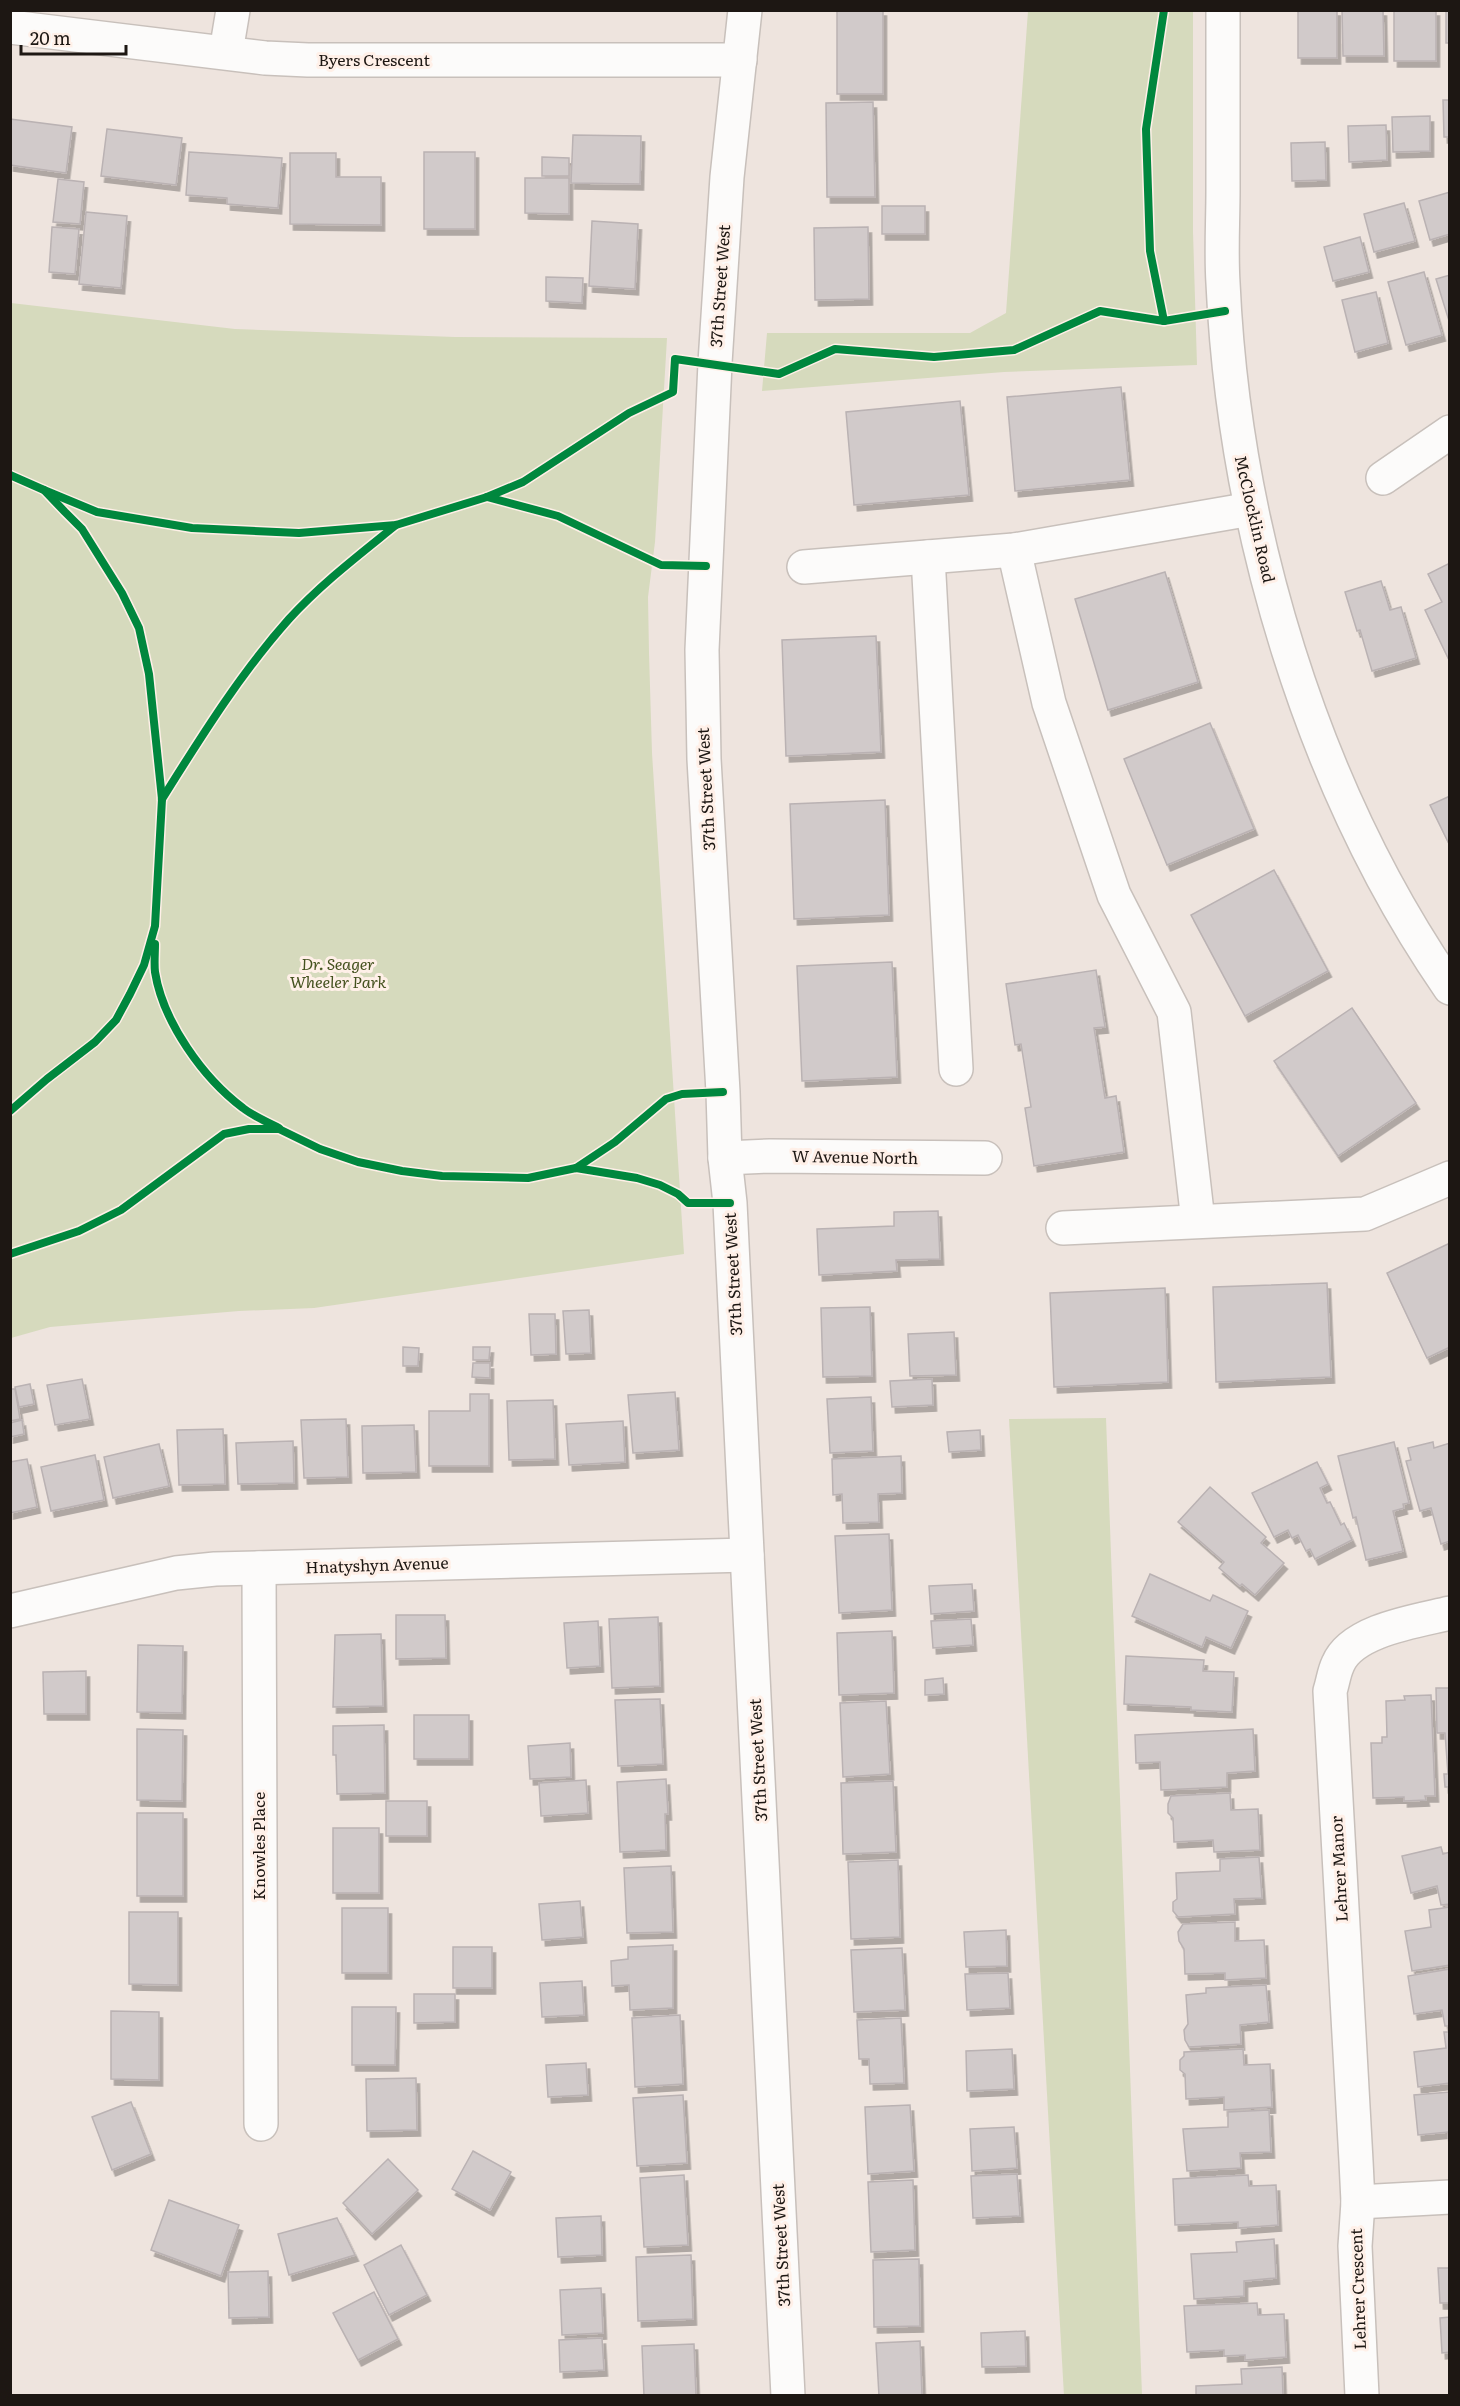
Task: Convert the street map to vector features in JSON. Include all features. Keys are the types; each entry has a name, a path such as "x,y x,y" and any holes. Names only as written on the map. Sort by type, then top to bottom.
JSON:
{"street":[{"path":"226,52 233,10"},
{"name":"37th Street West","path":"745,10 727,177 715,363 702,650 704,759 722,1080 724,1158 730,1203 788,2396"},
{"name":"McClocklin Road","path":"1223,10 1223,282 1237,434 1251,509 1293,664 1353,819 1390,889 1449,988"},
{"name":"Byers Crescent","path":"10,27 265,58 308,60 740,60"},
{"path":"1383,478 1449,432"},
{"path":"804,567 1014,550 1251,509"},
{"path":"1014,550 1049,704 1114,895 1174,1012 1198,1221"},
{"path":"928,557 956,1069"},
{"name":"W Avenue North","path":"724,1158 770,1155 985,1158"},
{"path":"1063,1228 1365,1214 1449,1178"},
{"name":"Hnatyshyn Avenue","path":"10,1611 176,1572 747,1555"},
{"name":"Knowles Place","path":"259,1568 261,2124"},
{"name":"Lehrer Manor","path":"1358,2202 1330,1691 1338,1662 1356,1642 1384,1630 1449,1613"},
{"path":"1358,2202 1449,2197"},
{"name":"Lehrer Crescent","path":"1358,2202 1355,2246 1362,2396"}],"green space":[{"path":"1028,11 1193,11 1193,232 1197,365 1004,372 762,391 767,333 970,333 1006,313"},
{"name":"Dr. Seager Wheeler Park","path":"11,303 235,329 455,337 667,338 655,542 648,597 649,653 652,753 684,1254 314,1308 239,1311 50,1327 11,1338"},
{"path":"1106,1418 1142,2395 1064,2396 1009,1419"}],"building":[{"path":"837,10 883,10 883,94 837,94"},
{"path":"1298,10 1337,10 1337,58 1298,58"},
{"path":"1342,10 1383,10 1384,56 1343,56"},
{"path":"1394,10 1436,10 1436,61 1394,61"},
{"path":"1446,10 1450,10 1450,43 1446,43"},
{"path":"1443,100 1450,100 1450,137 1444,137"},
{"path":"873,102 875,197 827,197 826,103"},
{"path":"1430,116 1430,151 1393,152 1392,117"},
{"path":"10,119 72,127 66,173 10,165"},
{"path":"1386,125 1387,160 1349,162 1348,126"},
{"path":"107,129 182,138 176,185 101,176"},
{"path":"573,135 641,136 640,184 571,183"},
{"path":"1325,142 1326,180 1292,181 1291,143"},
{"path":"189,152 282,158 278,208 227,204 227,198 186,195"},
{"path":"424,152 475,152 475,229 424,229"},
{"path":"290,153 336,153 336,177 381,177 381,225 290,224"},
{"path":"542,157 569,158 569,176 542,176"},
{"path":"525,178 569,178 569,214 525,213"},
{"path":"58,179 84,182 80,224 53,222"},
{"path":"1450,192 1450,234 1430,240 1419,201"},
{"path":"1404,203 1415,241 1374,252 1364,214"},
{"path":"882,206 925,206 925,234 882,234"},
{"path":"86,212 127,216 121,288 79,284"},
{"path":"592,221 638,224 635,289 589,286"},
{"path":"52,227 79,229 75,274 49,272"},
{"path":"868,227 869,299 815,300 814,228"},
{"path":"1360,237 1369,272 1333,281 1324,247"},
{"path":"1424,272 1442,335 1406,345 1388,282"},
{"path":"1450,275 1450,324 1436,279"},
{"path":"546,277 583,278 582,303 546,301"},
{"path":"1376,292 1388,343 1355,352 1342,300"},
{"path":"1121,387 1130,480 1015,491 1007,397"},
{"path":"960,401 969,495 854,505 846,412"},
{"path":"1450,563 1449,660 1425,610 1442,602 1428,574"},
{"path":"1165,572 1198,682 1108,710 1075,599"},
{"path":"1381,581 1390,610 1401,607 1416,658 1372,671 1360,630 1357,631 1345,592"},
{"path":"876,636 881,752 786,756 782,640"},
{"path":"1210,723 1254,829 1167,865 1124,759"},
{"path":"1450,796 1450,846 1430,805"},
{"path":"885,800 889,915 794,919 790,804"},
{"path":"1274,870 1328,971 1245,1016 1191,915"},
{"path":"892,962 897,1077 802,1081 797,966"},
{"path":"1096,970 1105,1027 1094,1028 1105,1098 1116,1096 1124,1152 1034,1166 1025,1108 1031,1107 1021,1044 1015,1045 1006,984"},
{"path":"1352,1008 1416,1103 1338,1156 1274,1061"},
{"path":"938,1211 940,1259 896,1260 897,1271 819,1275 817,1229 894,1226 894,1212"},
{"path":"1450,1243 1450,1347 1427,1358 1387,1273"},
{"path":"1327,1283 1331,1377 1216,1382 1213,1287"},
{"path":"1165,1288 1168,1382 1054,1387 1050,1293"},
{"path":"870,1307 872,1376 823,1377 821,1308"},
{"path":"589,1310 591,1353 566,1354 563,1311"},
{"path":"529,1314 555,1314 556,1354 531,1355"},
{"path":"954,1332 956,1375 910,1376 908,1334"},
{"path":"403,1347 419,1348 418,1366 403,1366"},
{"path":"473,1347 490,1347 489,1360 473,1360"},
{"path":"473,1363 490,1363 490,1378 472,1377"},
{"path":"82,1379 90,1419 55,1425 47,1385"},
{"path":"932,1379 933,1405 892,1407 890,1381"},
{"path":"30,1384 34,1404 19,1407 15,1387"},
{"path":"10,1389 15,1389 20,1419 10,1421"},
{"path":"675,1392 679,1450 633,1453 628,1395"},
{"path":"470,1394 489,1394 489,1466 429,1466 429,1411 470,1411"},
{"path":"871,1397 873,1451 830,1453 827,1399"},
{"path":"553,1400 555,1459 509,1460 507,1401"},
{"path":"346,1419 348,1477 304,1478 301,1420"},
{"path":"22,1420 24,1434 10,1437 10,1423"},
{"path":"623,1421 625,1462 569,1465 566,1424"},
{"path":"414,1425 416,1472 363,1473 362,1426"},
{"path":"223,1429 225,1484 179,1485 177,1430"},
{"path":"980,1430 981,1450 949,1452 947,1432"},
{"path":"293,1441 294,1483 238,1484 236,1443"},
{"path":"1394,1442 1409,1503 1403,1504 1404,1508 1393,1511 1403,1551 1366,1560 1338,1456"},
{"path":"1433,1442 1434,1448 1450,1443 1450,1541 1441,1544 1431,1508 1420,1511 1406,1461 1411,1460 1408,1448"},
{"path":"159,1444 169,1486 113,1498 104,1457"},
{"path":"95,1455 104,1500 51,1511 41,1467"},
{"path":"901,1456 902,1493 878,1494 879,1522 843,1523 842,1494 833,1495 832,1459"},
{"path":"27,1459 37,1507 10,1513 10,1462"},
{"path":"1317,1462 1328,1484 1320,1488 1341,1525 1344,1523 1352,1540 1315,1559 1310,1549 1306,1551 1298,1535 1292,1538 1288,1530 1274,1537 1252,1493"},
{"path":"1210,1487 1266,1537 1261,1543 1284,1563 1255,1595 1242,1584 1240,1586 1219,1568 1224,1562 1178,1522"},
{"path":"889,1534 892,1610 839,1613 835,1536"},
{"path":"1150,1574 1210,1601 1213,1595 1248,1611 1231,1648 1206,1637 1202,1647 1132,1616"},
{"path":"972,1584 974,1611 931,1614 929,1586"},
{"path":"396,1615 445,1615 446,1658 396,1659"},
{"path":"658,1617 660,1686 612,1688 609,1619"},
{"path":"971,1619 973,1645 933,1648 931,1621"},
{"path":"598,1621 600,1666 567,1668 564,1623"},
{"path":"892,1631 894,1693 839,1695 837,1633"},
{"path":"381,1634 383,1706 333,1707 335,1635"},
{"path":"138,1645 183,1646 182,1713 137,1712"},
{"path":"1126,1656 1204,1660 1203,1671 1234,1672 1232,1712 1191,1710 1191,1707 1124,1704"},
{"path":"86,1671 86,1714 44,1714 43,1672"},
{"path":"943,1678 944,1694 925,1695 925,1680"},
{"path":"1436,1688 1450,1688 1450,1787 1445,1787 1444,1774 1448,1774 1445,1733 1437,1733"},
{"path":"1431,1695 1435,1796 1425,1796 1426,1800 1404,1801 1404,1797 1373,1798 1371,1743 1382,1743 1382,1737 1387,1737 1386,1701 1405,1700 1404,1696"},
{"path":"660,1699 663,1764 618,1766 615,1700"},
{"path":"886,1701 890,1774 843,1777 840,1703"},
{"path":"414,1715 469,1715 469,1759 414,1759"},
{"path":"384,1725 385,1793 337,1794 333,1726"},
{"path":"137,1729 183,1730 182,1801 137,1800"},
{"path":"1253,1729 1255,1771 1227,1773 1227,1787 1161,1790 1160,1762 1136,1763 1135,1735"},
{"path":"570,1743 571,1777 530,1779 528,1746"},
{"path":"666,1779 668,1814 665,1814 666,1850 620,1852 617,1782"},
{"path":"586,1780 588,1813 541,1816 539,1783"},
{"path":"893,1781 896,1852 843,1854 841,1783"},
{"path":"1230,1793 1231,1810 1258,1809 1260,1850 1214,1852 1213,1840 1174,1842 1173,1818 1168,1813 1171,1796"},
{"path":"386,1801 427,1801 427,1836 386,1836"},
{"path":"137,1813 183,1813 183,1896 137,1896"},
{"path":"333,1828 379,1828 379,1893 333,1893"},
{"path":"1441,1847 1443,1854 1450,1852 1450,1904 1441,1905 1437,1886 1411,1893 1402,1856"},
{"path":"1259,1857 1262,1898 1234,1899 1235,1914 1178,1917 1173,1911 1173,1902 1177,1899 1176,1873 1220,1871 1220,1859"},
{"path":"898,1860 900,1937 851,1939 848,1862"},
{"path":"671,1866 673,1932 627,1933 624,1868"},
{"path":"580,1901 583,1937 542,1940 539,1904"},
{"path":"1450,1907 1450,1965 1412,1971 1405,1931 1431,1927 1429,1910"},
{"path":"342,1908 388,1908 388,1973 342,1973"},
{"path":"129,1912 178,1912 178,1985 129,1984"},
{"path":"1235,1922 1235,1941 1264,1940 1266,1978 1225,1980 1225,1973 1185,1974 1184,1949 1179,1941 1178,1932 1183,1924"},
{"path":"1006,1930 1007,1966 966,1967 964,1932"},
{"path":"673,1945 673,2008 630,2010 629,1985 612,1986 611,1961 628,1959 628,1947"},
{"path":"453,1947 492,1947 492,1988 453,1988"},
{"path":"902,1948 905,2010 854,2012 851,1950"},
{"path":"1450,1969 1450,2026 1445,2026 1442,2010 1414,2014 1408,1976"},
{"path":"1008,1973 1010,2008 967,2010 965,1974"},
{"path":"582,1981 584,2015 542,2017 540,1983"},
{"path":"1266,1985 1269,2022 1240,2025 1241,2044 1189,2047 1185,2040 1184,2030 1188,2024 1186,1995 1206,1993 1206,1988"},
{"path":"414,1994 455,1994 455,2022 414,2023"},
{"path":"352,2007 396,2007 395,2065 352,2065"},
{"path":"111,2011 159,2012 159,2080 111,2079"},
{"path":"680,2015 683,2084 635,2087 632,2018"},
{"path":"901,2018 904,2083 870,2084 869,2059 859,2059 857,2020"},
{"path":"1444,2032 1450,2032 1450,2083 1418,2087 1414,2052 1446,2048"},
{"path":"1012,2049 1014,2089 967,2091 966,2051"},
{"path":"1243,2049 1244,2065 1270,2064 1272,2107 1224,2110 1224,2097 1186,2099 1185,2074 1180,2070 1180,2060 1184,2052"},
{"path":"586,2063 588,2095 548,2097 546,2065"},
{"path":"416,2078 417,2130 367,2131 366,2079"},
{"path":"1450,2092 1449,2146 1448,2132 1418,2135 1414,2095"},
{"path":"683,2095 687,2163 637,2166 633,2098"},
{"path":"131,2102 151,2154 112,2170 92,2117"},
{"path":"910,2105 914,2171 868,2174 865,2107"},
{"path":"1269,2110 1271,2152 1240,2153 1241,2168 1187,2171 1183,2129 1228,2127 1228,2112"},
{"path":"1014,2127 1017,2168 972,2171 970,2129"},
{"path":"473,2151 511,2172 490,2210 452,2189"},
{"path":"388,2159 418,2190 372,2234 343,2203"},
{"path":"1017,2174 1020,2216 973,2218 971,2176"},
{"path":"684,2175 688,2245 644,2247 640,2178"},
{"path":"1248,2175 1249,2186 1276,2185 1278,2225 1238,2228 1238,2222 1175,2225 1173,2179"},
{"path":"913,2180 915,2250 871,2252 868,2182"},
{"path":"169,2200 239,2225 221,2276 151,2250"},
{"path":"601,2216 602,2255 558,2257 556,2218"},
{"path":"337,2218 355,2255 289,2275 278,2234"},
{"path":"1274,2239 1276,2278 1244,2281 1244,2296 1194,2299 1191,2254 1237,2252 1236,2242"},
{"path":"401,2245 427,2295 389,2315 364,2265"},
{"path":"691,2255 693,2319 638,2321 636,2257"},
{"path":"919,2259 920,2326 874,2327 873,2260"},
{"path":"1438,2268 1450,2268 1450,2303 1440,2303"},
{"path":"268,2271 269,2317 229,2318 228,2272"},
{"path":"601,2288 603,2333 562,2335 560,2290"},
{"path":"374,2292 398,2339 358,2360 333,2313"},
{"path":"1257,2303 1258,2315 1284,2314 1286,2357 1245,2360 1245,2355 1224,2356 1224,2350 1187,2352 1184,2306"},
{"path":"1450,2317 1450,2352 1442,2353 1440,2318"},
{"path":"1025,2331 1026,2366 982,2367 981,2333"},
{"path":"602,2338 604,2370 560,2372 559,2340"},
{"path":"920,2341 922,2396 879,2396 876,2343"},
{"path":"694,2344 696,2396 644,2396 642,2346"},
{"path":"1282,2367 1283,2396 1196,2396 1196,2386 1242,2384 1241,2369"}],"cycle path":[{"path":"1164,10 1146,129 1150,251 1164,321"},
{"path":"44,490 97,512 192,528 299,533 396,525 487,497 523,482 629,413 673,392 675,359 779,374 835,349 934,357 1014,350 1100,311 1164,321 1225,311"},
{"path":"10,475 44,490 82,529 122,593 139,628 149,674 162,799 155,926 144,965 130,994 116,1020 95,1042 10,1111"},
{"path":"487,497 558,516 661,565 706,566"},
{"path":"162,799 222,706 271,640 314,594 396,525"},
{"path":"155,944 155,972 159,991 166,1010 187,1048 228,1096 251,1114 279,1128"},
{"path":"576,1168 615,1142 666,1099 682,1094 723,1092"},
{"path":"10,1254 79,1231 121,1210 224,1134 249,1129 279,1129 320,1149 358,1162 402,1171 442,1176 528,1178 576,1168 637,1178 660,1185 678,1194 688,1203 730,1203"}]}
